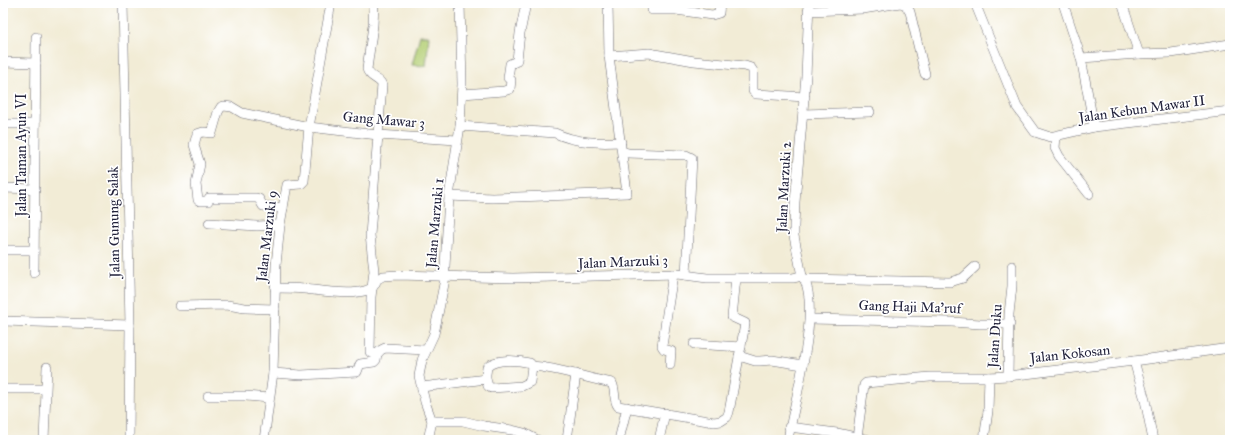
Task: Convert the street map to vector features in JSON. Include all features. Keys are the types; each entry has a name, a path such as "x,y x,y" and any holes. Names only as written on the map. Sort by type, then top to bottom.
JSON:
{"street":[{"name":"Jalan Gunung Salak","path":"123,3 130,325 129,440"},
{"name":"Jalan Marzuki 9","path":"264,440 273,373 276,265 280,225 287,185 301,184 304,181 309,127 331,3"},
{"path":"374,3 373,25 366,69 368,74 382,83 370,235 374,271 370,352 373,354 378,354"},
{"name":"Jalan Marzuki 1","path":"432,422 425,402 420,376 420,367 434,334 444,277 462,94 460,3"},
{"path":"462,94 504,92 510,89 511,80 508,77 509,65 517,60 520,33 526,3"},
{"path":"452,196 492,198 627,194 623,152 609,56 608,3"},
{"path":"652,10 676,7 712,15 719,13 720,3"},
{"path":"809,7 863,9 900,3 905,4 910,12 925,74"},
{"name":"Jalan Kebun Mawar II","path":"975,3 1017,107 1035,132 1050,138 1094,127 1230,111"},
{"path":"1063,3 1081,58 1094,127"},
{"path":"1122,3 1139,54"},
{"name":"Jalan Marzuki 2","path":"788,440 810,319 807,290 794,236 795,202 805,97 809,7"},
{"name":"Jalan Taman Ayun VI","path":"34,273 36,37"},
{"path":"1081,58 1171,53 1230,44"},
{"path":"609,56 649,54 750,67 753,71 752,91 756,94 805,97"},
{"path":"3,62 36,63"},
{"name":"Gang Mawar 3","path":"283,208 263,206 259,199 256,198 209,198 208,201 198,200 196,184 200,164 194,145 197,134 203,132 212,133 221,107 237,108 242,113 309,127 378,135 457,140"},
{"path":"803,114 870,112"},
{"path":"3,124 35,124"},
{"path":"460,126 555,133 564,138 598,143 621,142"},
{"path":"1056,136 1056,148 1059,156 1089,194"},
{"path":"623,152 690,156 692,162 686,275"},
{"path":"3,188 35,189"},
{"path":"209,223 257,226 280,225"},
{"path":"3,250 34,250"},
{"name":"Jalan Duku","path":"984,440 988,411 989,377 1008,376 1012,266"},
{"name":"Jalan Marzuki 3","path":"372,288 376,284 376,280 383,276 398,275 513,278 673,274 707,278 803,277 950,282 963,278 975,267"},
{"path":"670,365 671,351 664,349 662,346 673,274"},
{"path":"532,366 531,381 525,386 491,388 488,386 486,379 487,367 496,362 529,362 532,366 548,368 612,383 615,388 616,404 618,406 714,422 721,421 727,417 731,406 745,323 733,318 732,315 736,278"},
{"path":"275,288 346,293 366,291 372,288"},
{"path":"179,306 227,305 245,308 275,309"},
{"name":"Gang Haji Ma'ruf","path":"810,319 1010,324"},
{"path":"3,321 130,325"},
{"path":"694,344 742,347"},
{"path":"273,373 301,375 356,372 360,364 374,362 378,354 385,348 426,350"},
{"name":"Jalan Kokosan","path":"1008,376 1230,348"},
{"path":"740,356 755,361 772,360 803,364"},
{"path":"1134,361 1145,400 1153,440"},
{"path":"44,440 47,367"},
{"path":"567,440 576,374"},
{"path":"857,438 864,385 866,383 930,377 989,377"},
{"path":"422,387 486,379"},
{"path":"3,389 45,389"},
{"path":"208,396 246,396 269,398"},
{"path":"619,440 627,407"},
{"path":"659,440 665,413"},
{"path":"428,440 432,422 463,421 524,433 537,440"},
{"path":"790,427 836,437 869,440"}],"green space":[{"path":"420,35 429,36 426,66 412,65"}]}
